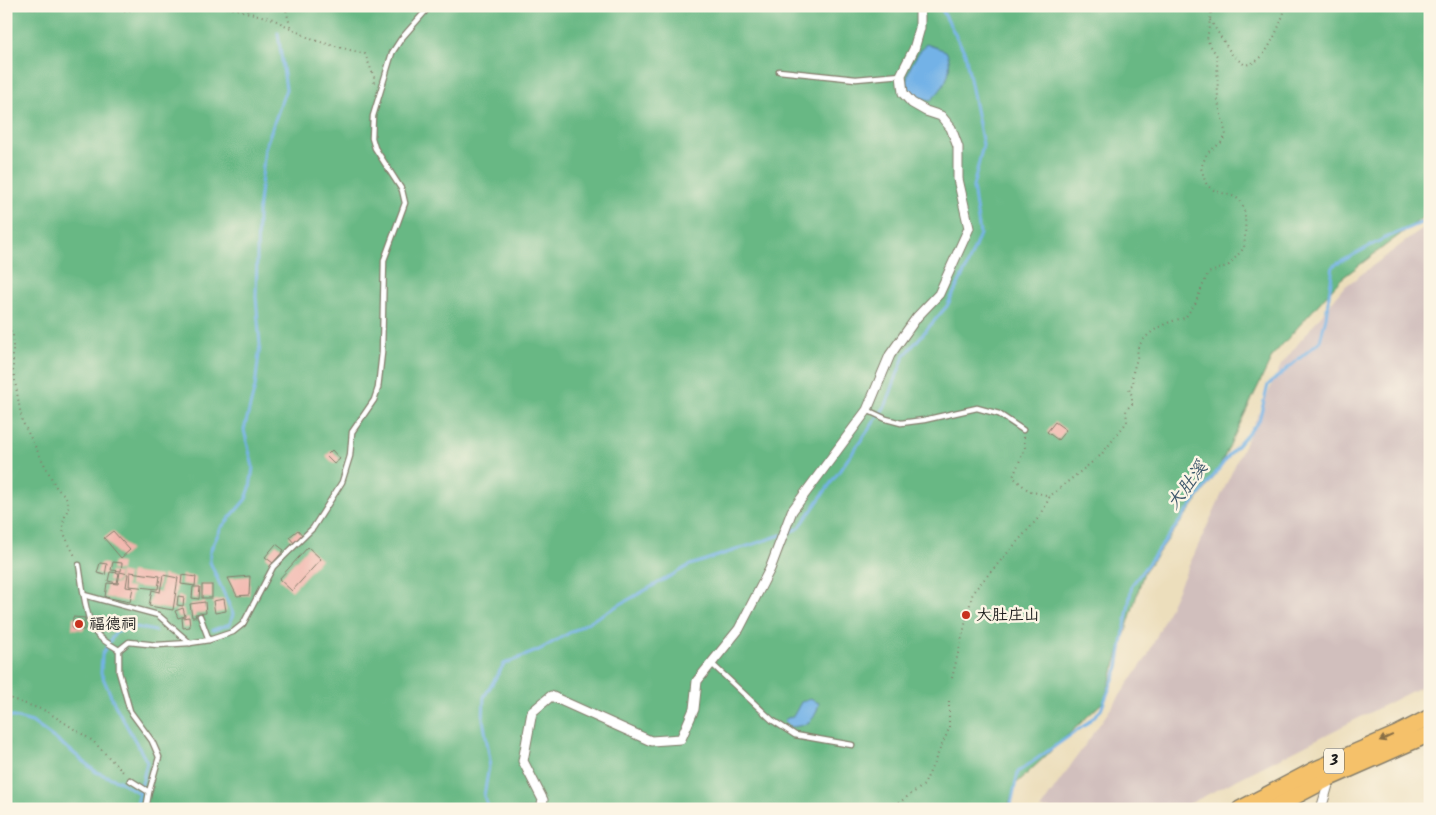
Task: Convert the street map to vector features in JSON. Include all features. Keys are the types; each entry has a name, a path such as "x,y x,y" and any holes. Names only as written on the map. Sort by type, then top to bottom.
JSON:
{"main road":[{"name":"3","path":"1271,809 1327,772 1430,717"},
{"name":"3","path":"1240,809 1327,772 1430,734"}],"street":[{"path":"541,809 543,800 523,761 532,712 551,696 651,741 681,739 694,709 697,681 739,629 770,569 792,511 867,410 890,355 918,317 939,294 969,228 958,179 958,147 950,128 940,116 912,103 903,93 901,75 914,49 920,28 920,6"},
{"path":"1321,809 1327,772"}],"lane":[{"path":"119,650 129,642 157,645 190,643 208,640 233,632 243,624 273,567 313,528 342,482 350,456 352,432 374,400 378,388 382,353 384,260 405,203 402,190 375,148 372,138 373,116 392,53 402,38 430,6"},
{"path":"779,71 856,79 901,75"},
{"path":"867,410 886,419 901,423 924,420 977,408 999,414 1024,430"},
{"path":"80,565 84,595 93,628 101,638 119,650"},
{"path":"84,595 158,615 190,643"},
{"path":"200,616 208,640"},
{"path":"119,650 119,672 130,711 152,741 158,757 146,809"},
{"path":"711,663 772,720 794,735 852,745"},
{"path":"130,780 149,792"}],"path":[{"path":"110,6 127,11 142,6"},
{"path":"223,6 273,19 313,40 365,54 374,77 374,87"},
{"path":"285,6 291,28"},
{"path":"952,678 973,592 1041,515 1050,496 1101,455 1127,422 1126,410 1132,404 1129,388 1134,383 1131,376 1140,343 1174,319 1185,318 1195,304 1208,274 1229,266 1244,248 1245,221 1240,202 1232,196 1213,190 1206,183 1201,168 1207,153 1222,142 1226,134 1218,102 1217,56 1207,40 1212,6"},
{"path":"1210,20 1233,56 1245,64 1256,62 1263,55 1279,27 1286,6"},
{"path":"6,322 13,335 13,370 22,421 57,489 64,494 69,506 63,529 80,565"},
{"path":"1024,430 1025,448 1013,477 1029,491 1050,496"},
{"path":"6,697 46,711 94,742 130,780"},
{"path":"890,809 924,785 950,729 949,701"}],"shaded area":[{"path":"1430,223 1430,682 1179,809 1040,809 1147,657 1281,365 1343,288"}],"green space":[{"path":"6,6 1430,6 1430,212 1341,279 1273,355 1215,476 1144,572 1104,701 1016,784 1007,809 6,809"}],"water":[{"path":"926,44 946,51 949,58 949,71 944,84 931,100 919,97 911,91 908,85 910,68"},
{"path":"810,699 819,703 813,718 806,724 790,727 784,720 794,715 801,702"}],"building":[{"path":"1055,422 1066,430 1058,440 1047,432"},
{"path":"332,450 340,459 334,464 326,456"},
{"path":"298,530 303,536 294,543 289,537"},
{"path":"113,531 130,550 121,558 104,538"},
{"path":"276,544 284,550 273,563 265,557"},
{"path":"308,547 321,559 292,591 279,579"},
{"path":"113,562 122,563 121,571 111,570"},
{"path":"100,563 107,564 105,575 97,573"},
{"path":"110,572 119,573 117,583 108,581"},
{"path":"120,572 128,574 126,587 133,588 130,602 105,597 107,583 118,584"},
{"path":"130,572 160,576 158,589 129,586"},
{"path":"163,575 178,578 173,610 149,606 152,590 160,592"},
{"path":"182,575 196,577 195,586 181,584"},
{"path":"250,576 249,595 237,596 228,578"},
{"path":"202,585 212,585 212,598 202,598"},
{"path":"193,587 200,587 199,599 192,598"},
{"path":"178,596 184,597 183,606 177,605"},
{"path":"224,599 226,611 215,613 213,601"},
{"path":"205,602 206,613 195,614 196,617 192,617 190,604"},
{"path":"183,608 185,616 178,618 175,611"},
{"name":"福德祠","path":"73,617 85,618 84,630 72,629"},
{"path":"189,617 190,627 183,628 182,618"}],"waterway":[{"path":"787,533 799,528 886,405 904,356 947,306 966,269 980,234 973,187 983,145 965,53 940,6"},
{"path":"213,630 230,624 233,614 210,562 210,551 221,528 246,499 250,488 253,467 244,430 255,387 260,345 256,297 258,213 265,148 286,89 278,33"},
{"name":"大肚溪","path":"1010,809 1018,772 1085,725 1101,710 1118,667 1132,585 1230,454 1259,421 1268,385 1320,341 1326,317 1333,266 1383,239 1430,219"},
{"path":"489,809 484,796 490,760 483,719 484,697 504,664 539,650 690,565 781,535"},
{"path":"136,809 147,762 115,705 101,673 102,655 116,631 136,627 155,631"},
{"path":"6,715 32,722 96,772 119,781 139,793"}],"place":[{"name":"大肚庄山","path":"966,615"},
{"name":"福德祠","path":"79,624"}]}
